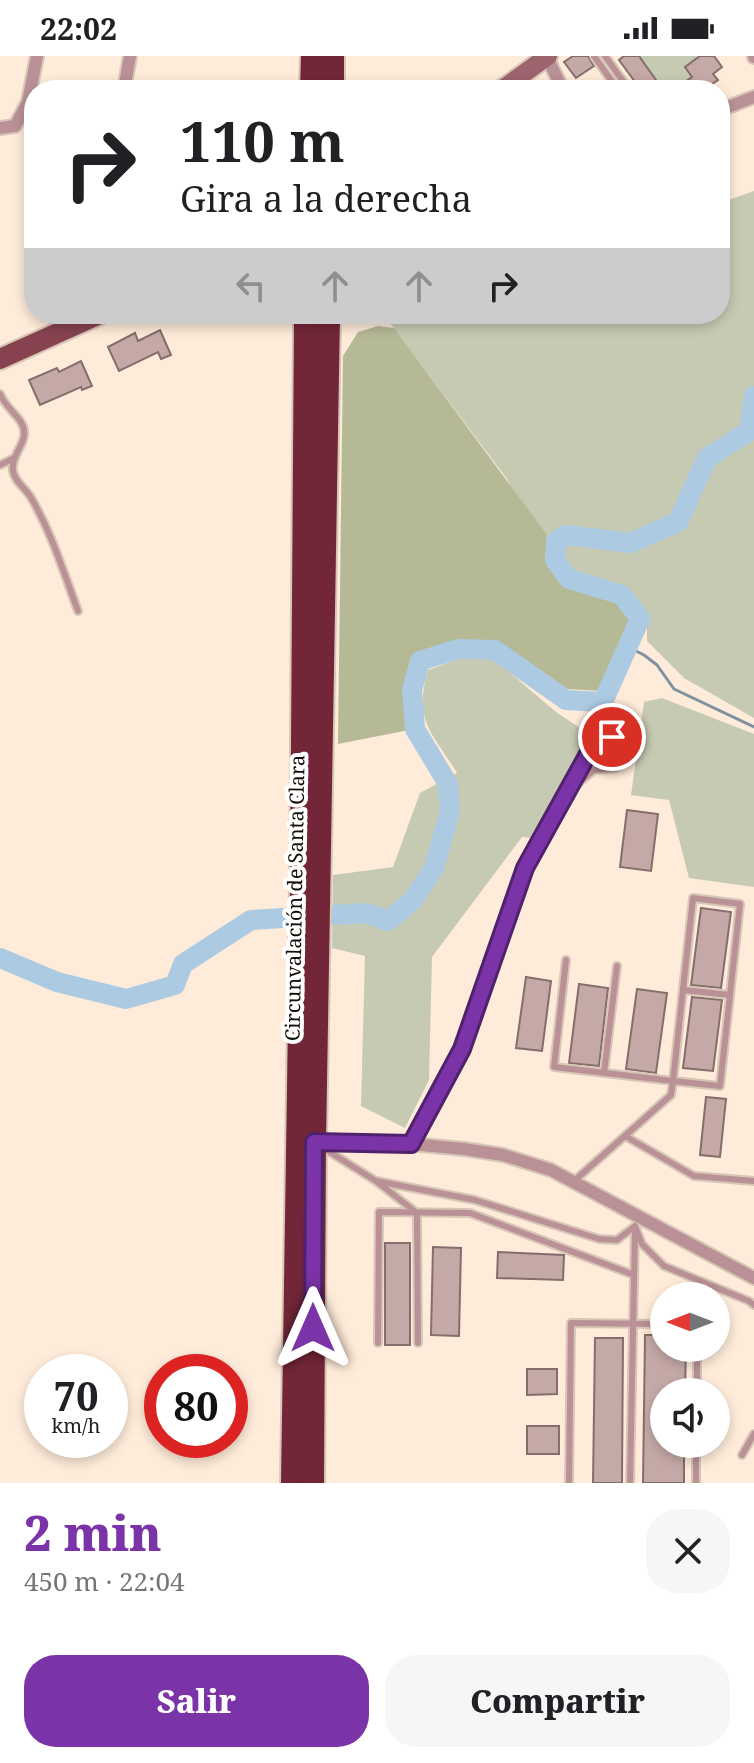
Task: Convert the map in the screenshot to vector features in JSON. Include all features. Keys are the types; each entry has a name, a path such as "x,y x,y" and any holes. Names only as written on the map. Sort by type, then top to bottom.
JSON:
{"highway":[{"path":"312,80 313,56"},
{"path":"332,56 332,80"},
{"name":"Circunvalación de Santa Clara","path":"306,324 311,887"},
{"name":"Circunvalación de Santa Clara","path":"293,1483 306,1142 328,324"},
{"name":"Circunvalación de Santa Clara","path":"306,1142 312,1483"}],"main road":[{"path":"515,80 547,56"},
{"path":"0,359 78,324"}],"street":[{"path":"32,80 37,56"},
{"path":"126,80 130,56"},
{"path":"547,56 558,80"},
{"path":"730,106 754,97"},
{"path":"0,128 15,126 24,109"},
{"path":"306,1142 411,1144 503,1155 551,1170 574,1181 635,1220 754,1278"}],"lane":[{"path":"594,56 611,80"},
{"path":"605,56 622,80"},
{"path":"0,394 24,431 24,441 14,458 17,482 29,496 42,522 78,611"},
{"path":"0,465 14,458"},
{"path":"411,1144 462,1049 525,868 593,745 630,729 630,758 615,768 594,770 568,792"},
{"path":"566,960 554,1067 673,1081 720,1086 740,904 693,898 673,1081 671,1095 574,1181"},
{"path":"604,1073 617,966"},
{"path":"683,990 730,995"},
{"path":"625,1136 694,1176 754,1181"},
{"path":"306,1142 376,1181 417,1213"},
{"path":"376,1181 475,1200 599,1239 617,1240 635,1220"},
{"path":"378,1343 379,1212 470,1213 634,1275"},
{"path":"417,1213 418,1343"},
{"path":"630,1483 635,1220"},
{"path":"635,1220 642,1244 664,1266 754,1305"},
{"path":"569,1483 571,1323 650,1324"},
{"path":"742,1455 754,1434"},
{"path":"696,1458 696,1483"}],"green space":[{"path":"639,56 700,56 685,67 692,77 688,80 656,80"},
{"path":"754,191 754,718 684,678 647,641 647,616 617,584 574,573 548,536 545,560 507,479 391,324 730,324 730,199"},
{"path":"378,326 394,328 547,535 545,560 563,582 617,602 631,622 602,691 567,689 500,643 459,642 418,655 406,692 409,730 338,744 343,356 358,332"},
{"path":"461,658 494,659 556,712 589,734 535,838 522,837 432,957 429,1080 405,1128 361,1106 365,956 332,948 333,875 393,867 420,793 457,773 433,736 424,714 423,702 428,670"},
{"path":"662,698 754,734 754,887 689,878 669,800 631,795 644,702"}],"building":[{"path":"573,56 588,56 594,66 576,78 564,62"},
{"path":"624,56 639,56 656,80 634,80 619,60"},
{"path":"700,56 714,56 722,67 713,74 718,80 688,80 692,77 685,67"},
{"path":"160,330 171,355 161,359 158,352 119,371 108,347 135,333 138,341"},
{"path":"81,361 92,386 82,390 81,387 40,405 29,380 57,368 59,372"},
{"path":"627,810 658,814 651,871 620,867"},
{"path":"701,908 731,912 721,988 691,985"},
{"path":"526,977 551,981 542,1051 516,1048"},
{"path":"579,984 608,988 599,1066 569,1063"},
{"path":"637,989 667,993 656,1073 626,1069"},
{"path":"692,997 722,1000 713,1071 683,1068"},
{"path":"706,1097 726,1099 720,1157 700,1155"},
{"path":"385,1243 410,1243 410,1345 385,1345"},
{"path":"433,1247 461,1248 459,1336 431,1335"},
{"path":"498,1252 564,1255 563,1280 497,1278"},
{"path":"645,1335 650,1335 650,1362 686,1362 685,1378 650,1378 650,1458 684,1458 684,1483 643,1483"},
{"path":"595,1338 623,1338 622,1483 593,1483"},
{"path":"527,1369 557,1369 557,1394 527,1395"},
{"path":"527,1426 559,1426 559,1454 527,1454"}],"waterway":[{"path":"0,958 57,982 126,999 175,985 183,964 251,920 366,913 388,921 413,900 434,868 450,811 448,784 415,729 412,690 420,661 458,649 495,650 566,700 603,702 640,619 622,595 569,579 555,560 556,542 566,535 630,543 678,522 707,458 749,431 754,396"},
{"path":"628,647 657,665 674,689 754,727"}],"route":[{"path":"313,1328 314,1142 411,1144 462,1049 525,868 593,745 612,737"}]}
